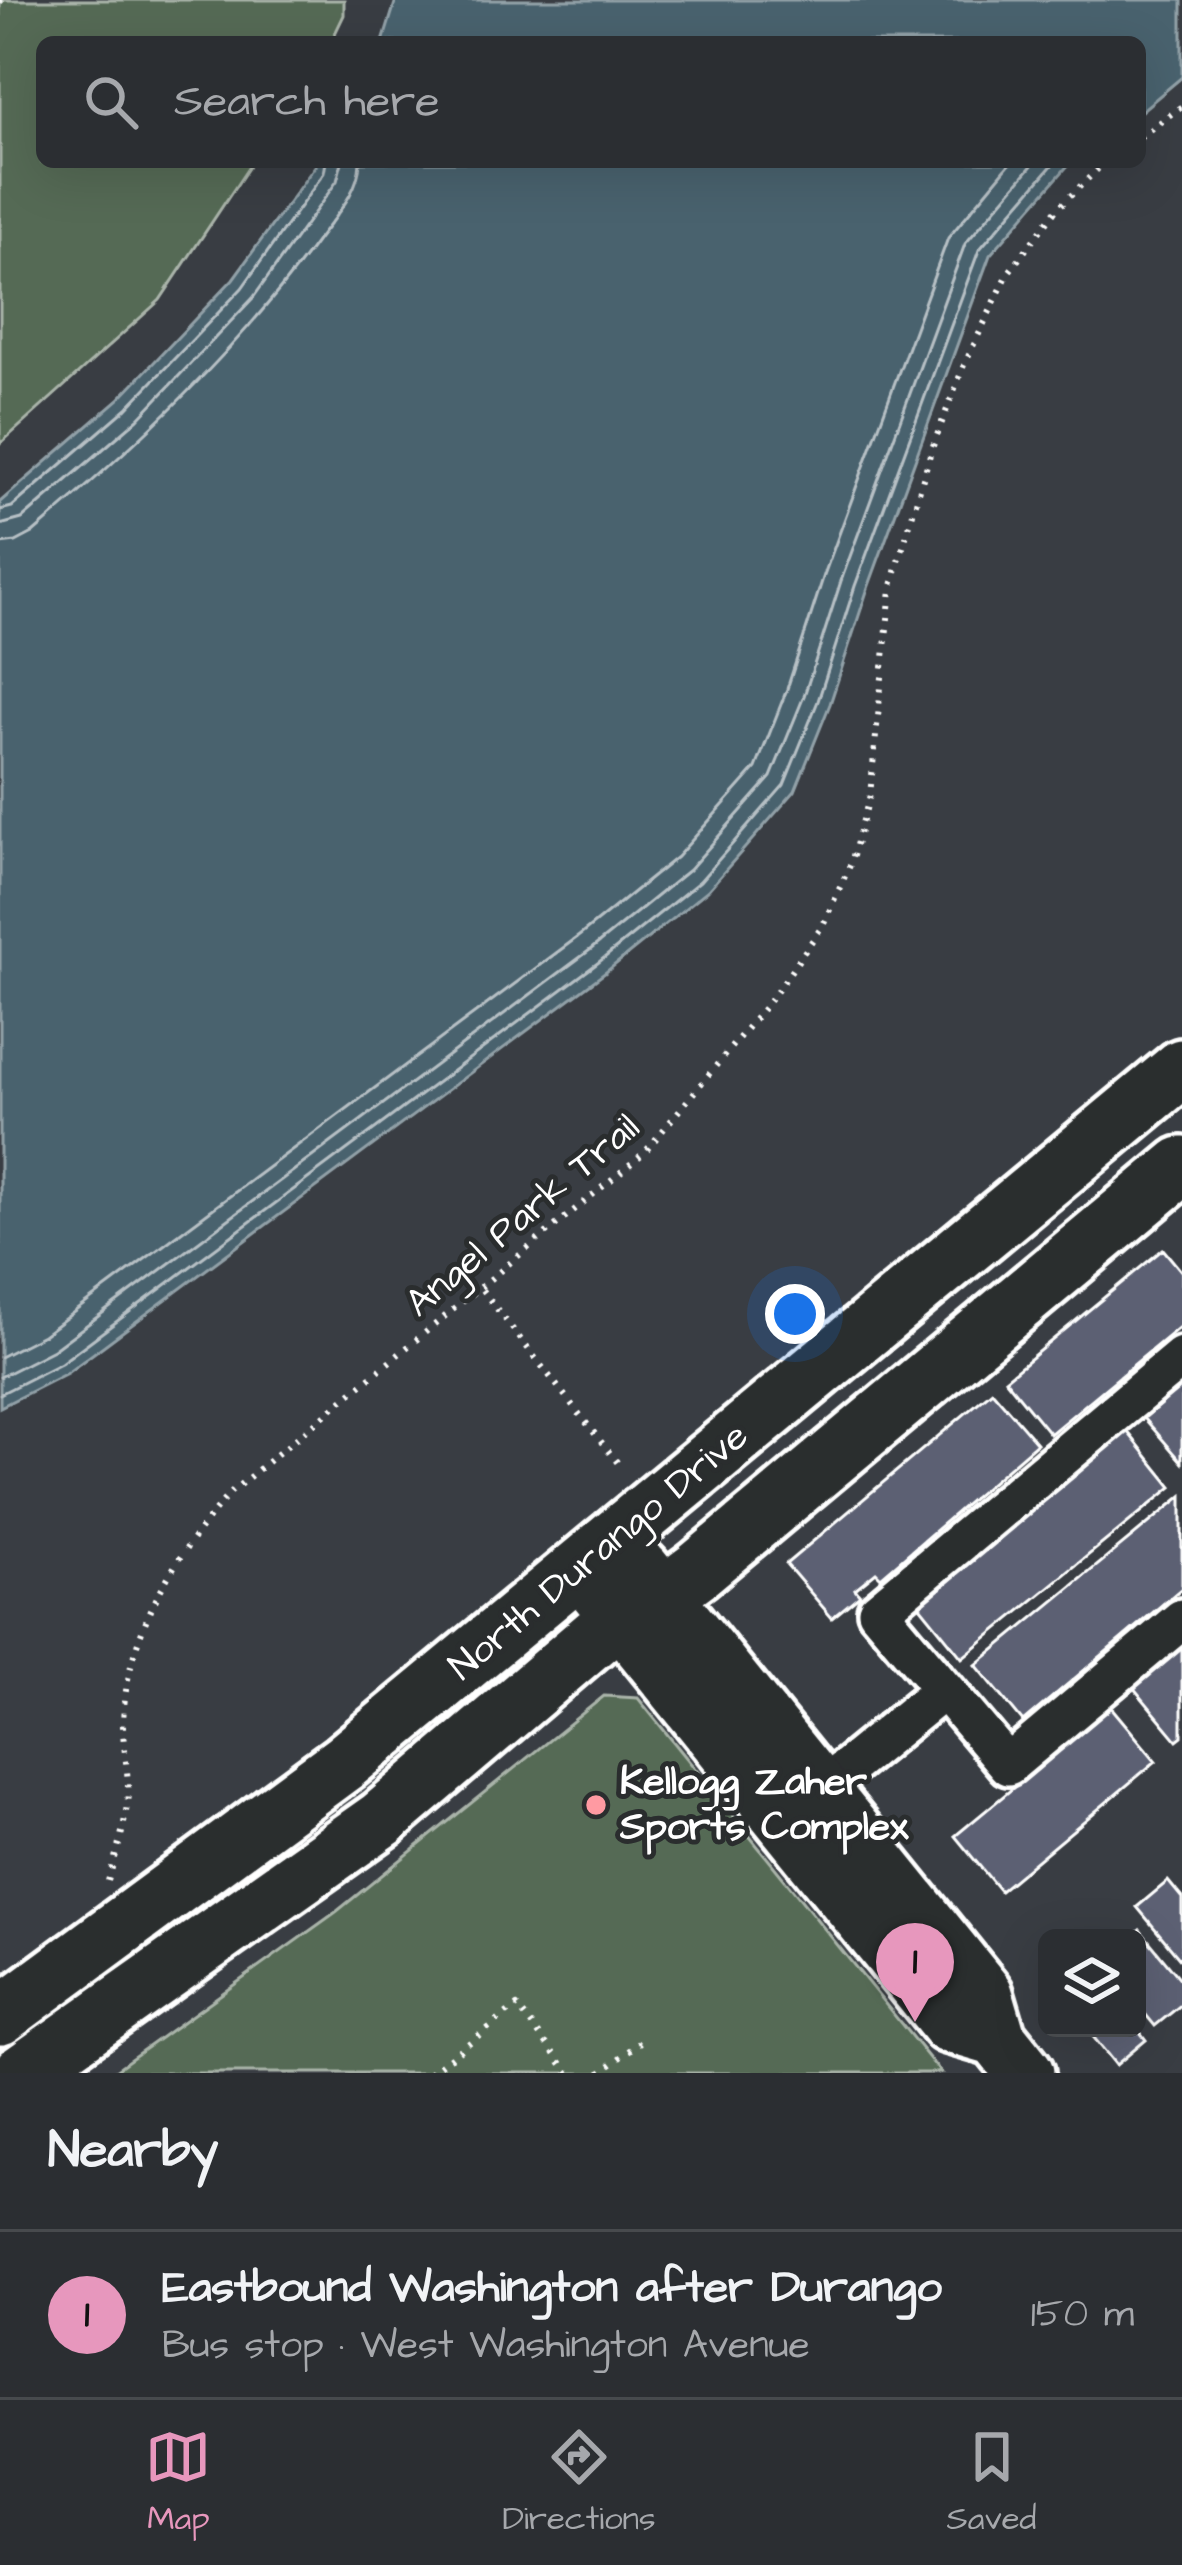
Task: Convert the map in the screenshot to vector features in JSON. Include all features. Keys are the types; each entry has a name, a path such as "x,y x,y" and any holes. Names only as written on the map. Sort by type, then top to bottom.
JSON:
{"main road":[{"name":"North Durango Drive","path":"0,2016 345,1762 1182,1068"},
{"name":"North Durango Drive","path":"22,2073 382,1819 1182,1166"},
{"path":"598,1552 949,2024 1011,2056"},
{"path":"641,1606 820,1790 984,1994 1011,2056"}],"street":[{"path":"1182,1357 878,1611 1008,1765 1182,1618"},
{"path":"820,1790 944,1690"}],"path":[{"path":"1146,133 1182,106"},
{"name":"Angel Park Trail","path":"108,1882 127,1813 123,1724 128,1688 148,1616 178,1556 243,1481 482,1290 666,1132 823,925 851,863 870,795 891,589 931,451 964,365 1009,272 1056,210 1100,168"},
{"path":"482,1290 621,1467"},
{"path":"430,2073 517,2006 569,2073"},
{"path":"600,2073 640,2042"}],"green space":[{"path":"0,0 344,0 344,15 334,36 36,36 36,168 248,168 160,300 0,444"},
{"name":"Kellogg Zaher Sports Complex","path":"604,1696 638,1698 941,2073 111,2073 336,1912"}],"water":[{"path":"396,0 1182,0 1182,77 1146,107 1146,36 385,36"},
{"path":"314,168 1066,168 990,255 795,791 708,890 606,972 67,1373 0,1407 0,502 119,399 233,279"}],"building":[{"path":"1163,1249 1182,1272 1182,1325 1050,1434 1005,1379"},
{"path":"1182,1385 1182,1462 1144,1418"},
{"path":"992,1391 1037,1443 881,1577 876,1572 855,1589 860,1595 832,1618 786,1564"},
{"path":"1127,1431 1172,1487 962,1658 916,1601"},
{"path":"1182,1496 1182,1588 1023,1722 976,1665"},
{"path":"1182,1645 1182,1736 1177,1740 1132,1686"},
{"path":"1111,1707 1156,1761 1000,1891 955,1836"},
{"path":"1168,1881 1182,1898 1182,1961 1137,1907"},
{"path":"1146,1937 1182,1981 1182,2004 1155,2026 1146,2015"},
{"path":"1093,2037 1144,2037 1146,2040 1116,2065"}],"place":[{"name":"Kellogg Zaher Sports Complex","path":"596,1805"},
{"name":"Eastbound Washington after Durango","path":"915,2022"}]}
